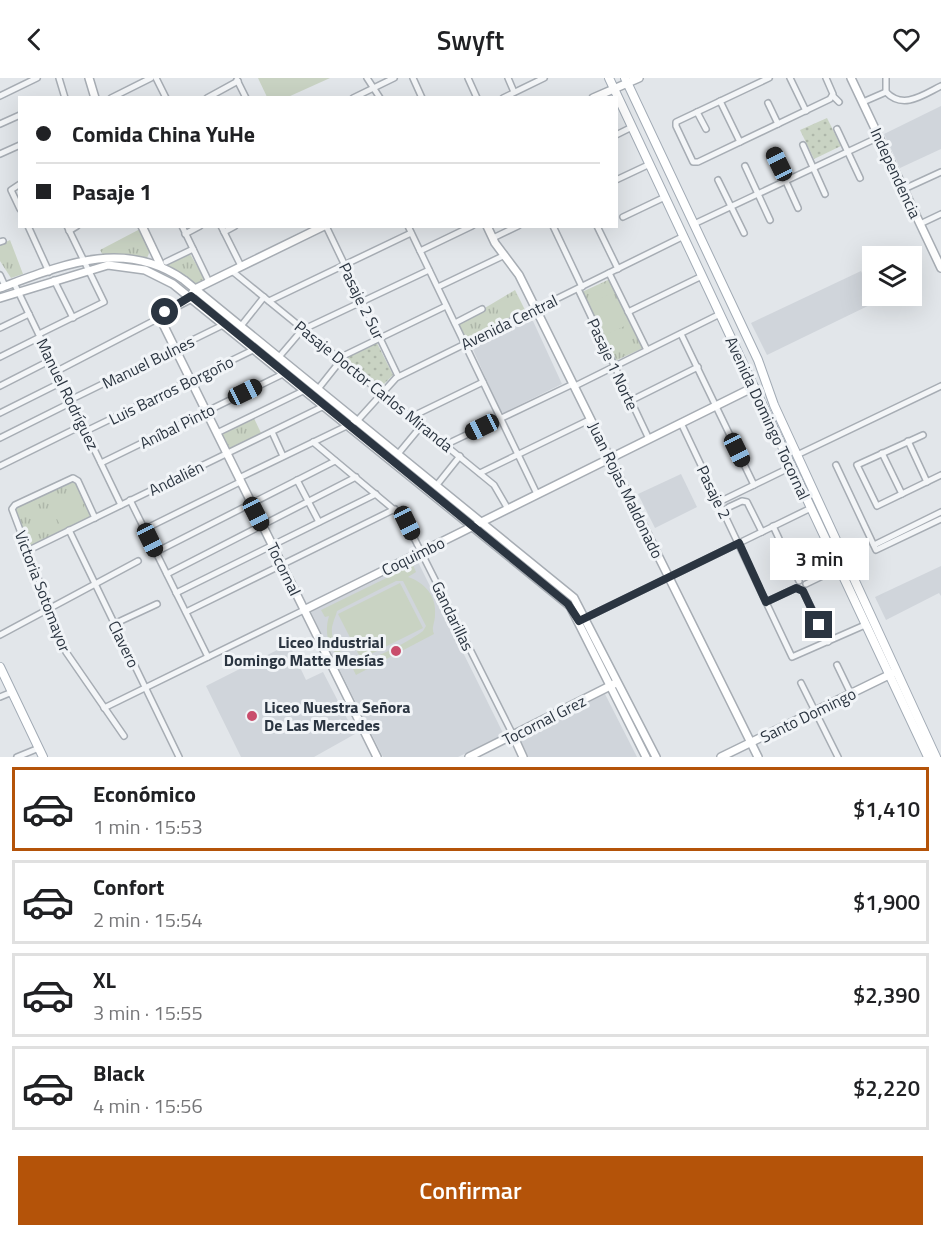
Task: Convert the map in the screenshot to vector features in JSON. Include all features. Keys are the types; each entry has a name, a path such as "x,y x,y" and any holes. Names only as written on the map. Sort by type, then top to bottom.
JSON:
{"main road":[{"name":"Avenida Domingo Tocornal","path":"609,78 618,96"},
{"name":"Avenida Domingo Tocornal","path":"627,81 758,360 797,455 864,598 892,674 928,757"},
{"name":"Avenida Domingo Tocornal","path":"618,97 865,625 936,757"},
{"path":"665,196 670,189 678,192"},
{"path":"700,272 711,262"},
{"path":"799,483 809,479"},
{"path":"803,492 813,487"},
{"path":"830,549 839,544"},
{"path":"855,602 864,598"},
{"path":"0,667 43,757"}],"street":[{"path":"0,96 37,78"},
{"path":"59,78 64,96"},
{"path":"89,78 94,96"},
{"path":"115,96 151,78"},
{"path":"156,78 165,96"},
{"path":"367,78 379,96"},
{"path":"357,96 394,78"},
{"path":"413,78 421,96"},
{"path":"468,78 476,96"},
{"path":"508,78 514,92"},
{"path":"506,96 543,78"},
{"path":"598,96 627,81 639,78"},
{"path":"769,78 675,124 693,162 806,111 833,96"},
{"path":"790,78 806,111"},
{"path":"826,78 833,96 839,102"},
{"name":"Independencia","path":"851,78 941,268"},
{"path":"886,78 886,92"},
{"path":"209,96 237,80 245,96"},
{"path":"886,92 898,100 908,101 941,86"},
{"path":"863,102 886,92"},
{"path":"720,101 740,142"},
{"path":"768,103 778,124"},
{"path":"697,112 706,129"},
{"path":"0,124 18,116"},
{"path":"618,134 632,127"},
{"path":"837,129 860,178"},
{"path":"694,224 879,137"},
{"path":"803,145 825,194"},
{"path":"0,154 18,146"},
{"path":"773,153 798,208"},
{"path":"618,179 650,164"},
{"path":"745,166 770,220"},
{"path":"904,189 941,172"},
{"path":"718,180 744,233"},
{"path":"18,185 11,189 18,200"},
{"path":"623,217 665,196"},
{"path":"920,224 941,214"},
{"path":"29,228 50,272"},
{"path":"143,228 153,251 163,264 574,598 611,686 646,757"},
{"path":"183,228 209,282"},
{"path":"185,234 196,228"},
{"name":"Pasaje 2 Sur","path":"326,228 398,376"},
{"path":"409,228 537,494"},
{"path":"420,251 468,228"},
{"name":"Juan Rojas Maldonado","path":"488,228 514,267 536,309 759,757"},
{"path":"493,238 514,228"},
{"name":"Pasaje 1 Norte","path":"553,228 614,367 649,439"},
{"path":"598,228 618,269"},
{"path":"0,357 104,302 89,269 84,266 68,229"},
{"path":"223,229 241,266"},
{"path":"57,372 161,316 191,296 195,289 310,230"},
{"path":"241,326 266,299 411,233"},
{"name":"Avenida Central","path":"145,529 283,456 357,421 398,376 684,236"},
{"path":"0,275 3,287 84,262 112,256 163,264 193,249"},
{"path":"148,261 153,251"},
{"path":"438,287 505,255"},
{"path":"163,264 167,279"},
{"path":"0,298 108,265 130,266 167,279 191,296 568,604 583,620 656,757"},
{"path":"279,357 303,329 429,270"},
{"name":"Pasaje Doctor Carlos Miranda","path":"232,271 497,487 508,509"},
{"path":"628,312 700,272"},
{"path":"609,273 647,350"},
{"path":"54,280 73,318"},
{"name":"Manuel Rodríguez","path":"14,283 121,505"},
{"path":"318,389 340,359 446,306"},
{"path":"455,323 482,309"},
{"path":"0,328 29,314"},
{"path":"445,445 614,367 720,314"},
{"name":"Tocornal","path":"161,316 175,349 377,757"},
{"name":"Manuel Bulnes","path":"0,438 225,324"},
{"path":"681,334 754,485"},
{"name":"Luis Barros Borgoño","path":"86,431 255,349"},
{"path":"0,386 51,360"},
{"path":"630,401 698,367"},
{"name":"Aníbal Pinto","path":"101,463 285,373"},
{"path":"0,413 62,382"},
{"path":"411,417 483,382"},
{"path":"797,455 941,386"},
{"name":"Coquimbo","path":"104,708 754,387"},
{"path":"217,433 305,390"},
{"name":"Andalién","path":"27,551 324,406"},
{"path":"480,473 591,420"},
{"name":"Pasaje 2","path":"681,423 793,658 828,642"},
{"path":"0,466 83,425"},
{"path":"398,454 422,425"},
{"path":"272,432 283,456"},
{"path":"923,435 857,465 877,506 941,475"},
{"path":"908,441 927,482"},
{"name":"Gandarillas","path":"312,442 406,520 523,757"},
{"path":"882,453 902,494"},
{"path":"436,486 460,456"},
{"path":"156,552 335,460"},
{"path":"836,465 876,549 941,519"},
{"path":"719,502 791,467"},
{"path":"167,573 356,477"},
{"name":"Victoria Sotomayor","path":"95,518 78,481 70,478 12,507 66,652 124,736"},
{"path":"297,480 319,522"},
{"path":"176,593 376,494"},
{"path":"130,501 208,657"},
{"path":"729,507 742,501 747,502 762,532"},
{"path":"583,620 811,508"},
{"path":"186,612 395,509"},
{"path":"874,545 941,512"},
{"path":"773,526 799,581 806,584"},
{"name":"Clavero","path":"69,530 179,757"},
{"path":"0,634 49,610 94,582 138,561"},
{"path":"803,591 806,584 839,568"},
{"path":"766,602 796,588 799,581"},
{"path":"796,588 803,591 828,642 865,625"},
{"path":"568,604 574,598"},
{"path":"114,624 157,604"},
{"path":"837,665 850,694"},
{"name":"Santo Domingo","path":"721,757 892,674"},
{"name":"Tocornal Grez","path":"469,757 618,682"},
{"path":"801,683 838,757"},
{"path":"0,698 12,692"},
{"path":"628,721 632,710"},
{"path":"635,734 644,733"},
{"path":"17,757 39,748"}],"shaded area":[{"path":"941,106 941,149 900,168 884,134"},
{"path":"861,271 862,273 862,306 868,306 767,355 751,323"},
{"path":"529,319 533,321 562,384 503,413 500,411 472,347"},
{"path":"681,474 697,507 655,528 638,494"},
{"name":"Liceo Industrial Domingo Matte Mesías","path":"417,560 504,735 458,757 383,757 311,612"},
{"path":"941,566 941,596 939,593 886,620 875,597"},
{"path":"289,644 306,680 323,672 355,734 314,757 241,757 206,686"},
{"path":"605,694 637,757 528,757 519,738"}],"green space":[{"path":"258,78 330,78 290,96 267,96"},
{"path":"827,118 841,146 814,159 800,130"},
{"path":"140,229 150,251 147,258 121,254 103,255 100,250"},
{"path":"10,240 23,274 11,278 0,261 0,245"},
{"path":"190,254 206,281 196,286 166,265"},
{"path":"610,279 643,348 615,361 582,292"},
{"path":"515,290 525,310 465,339 458,324"},
{"path":"612,293 627,325 605,335 590,303"},
{"path":"516,294 523,310 502,320 495,304"},
{"path":"377,343 393,375 380,388 344,359"},
{"path":"253,416 261,433 230,449 221,432"},
{"path":"70,481 76,483 90,514 89,517 31,546 28,544 15,512 16,508"},
{"path":"78,496 87,514 61,527 52,509"},
{"path":"413,565 416,572 408,577 424,586 434,602 434,634 356,675 353,669 357,666 342,659 331,647 327,633 329,616 325,617 321,610","holes":["396,581 403,581 426,626 423,631 395,648 364,661 352,660 342,654 335,644 332,633 337,611"]},
{"path":"400,583 423,628 361,659 338,614"}],"place":[{"name":"Liceo Industrial Domingo Matte Mesías","path":"396,651"},
{"name":"Liceo Nuestra Señora De Las Mercedes","path":"252,716"}],"route":[{"path":"165,312 191,296 568,604 579,621 739,543 766,602 796,588 803,591 819,625"}]}
